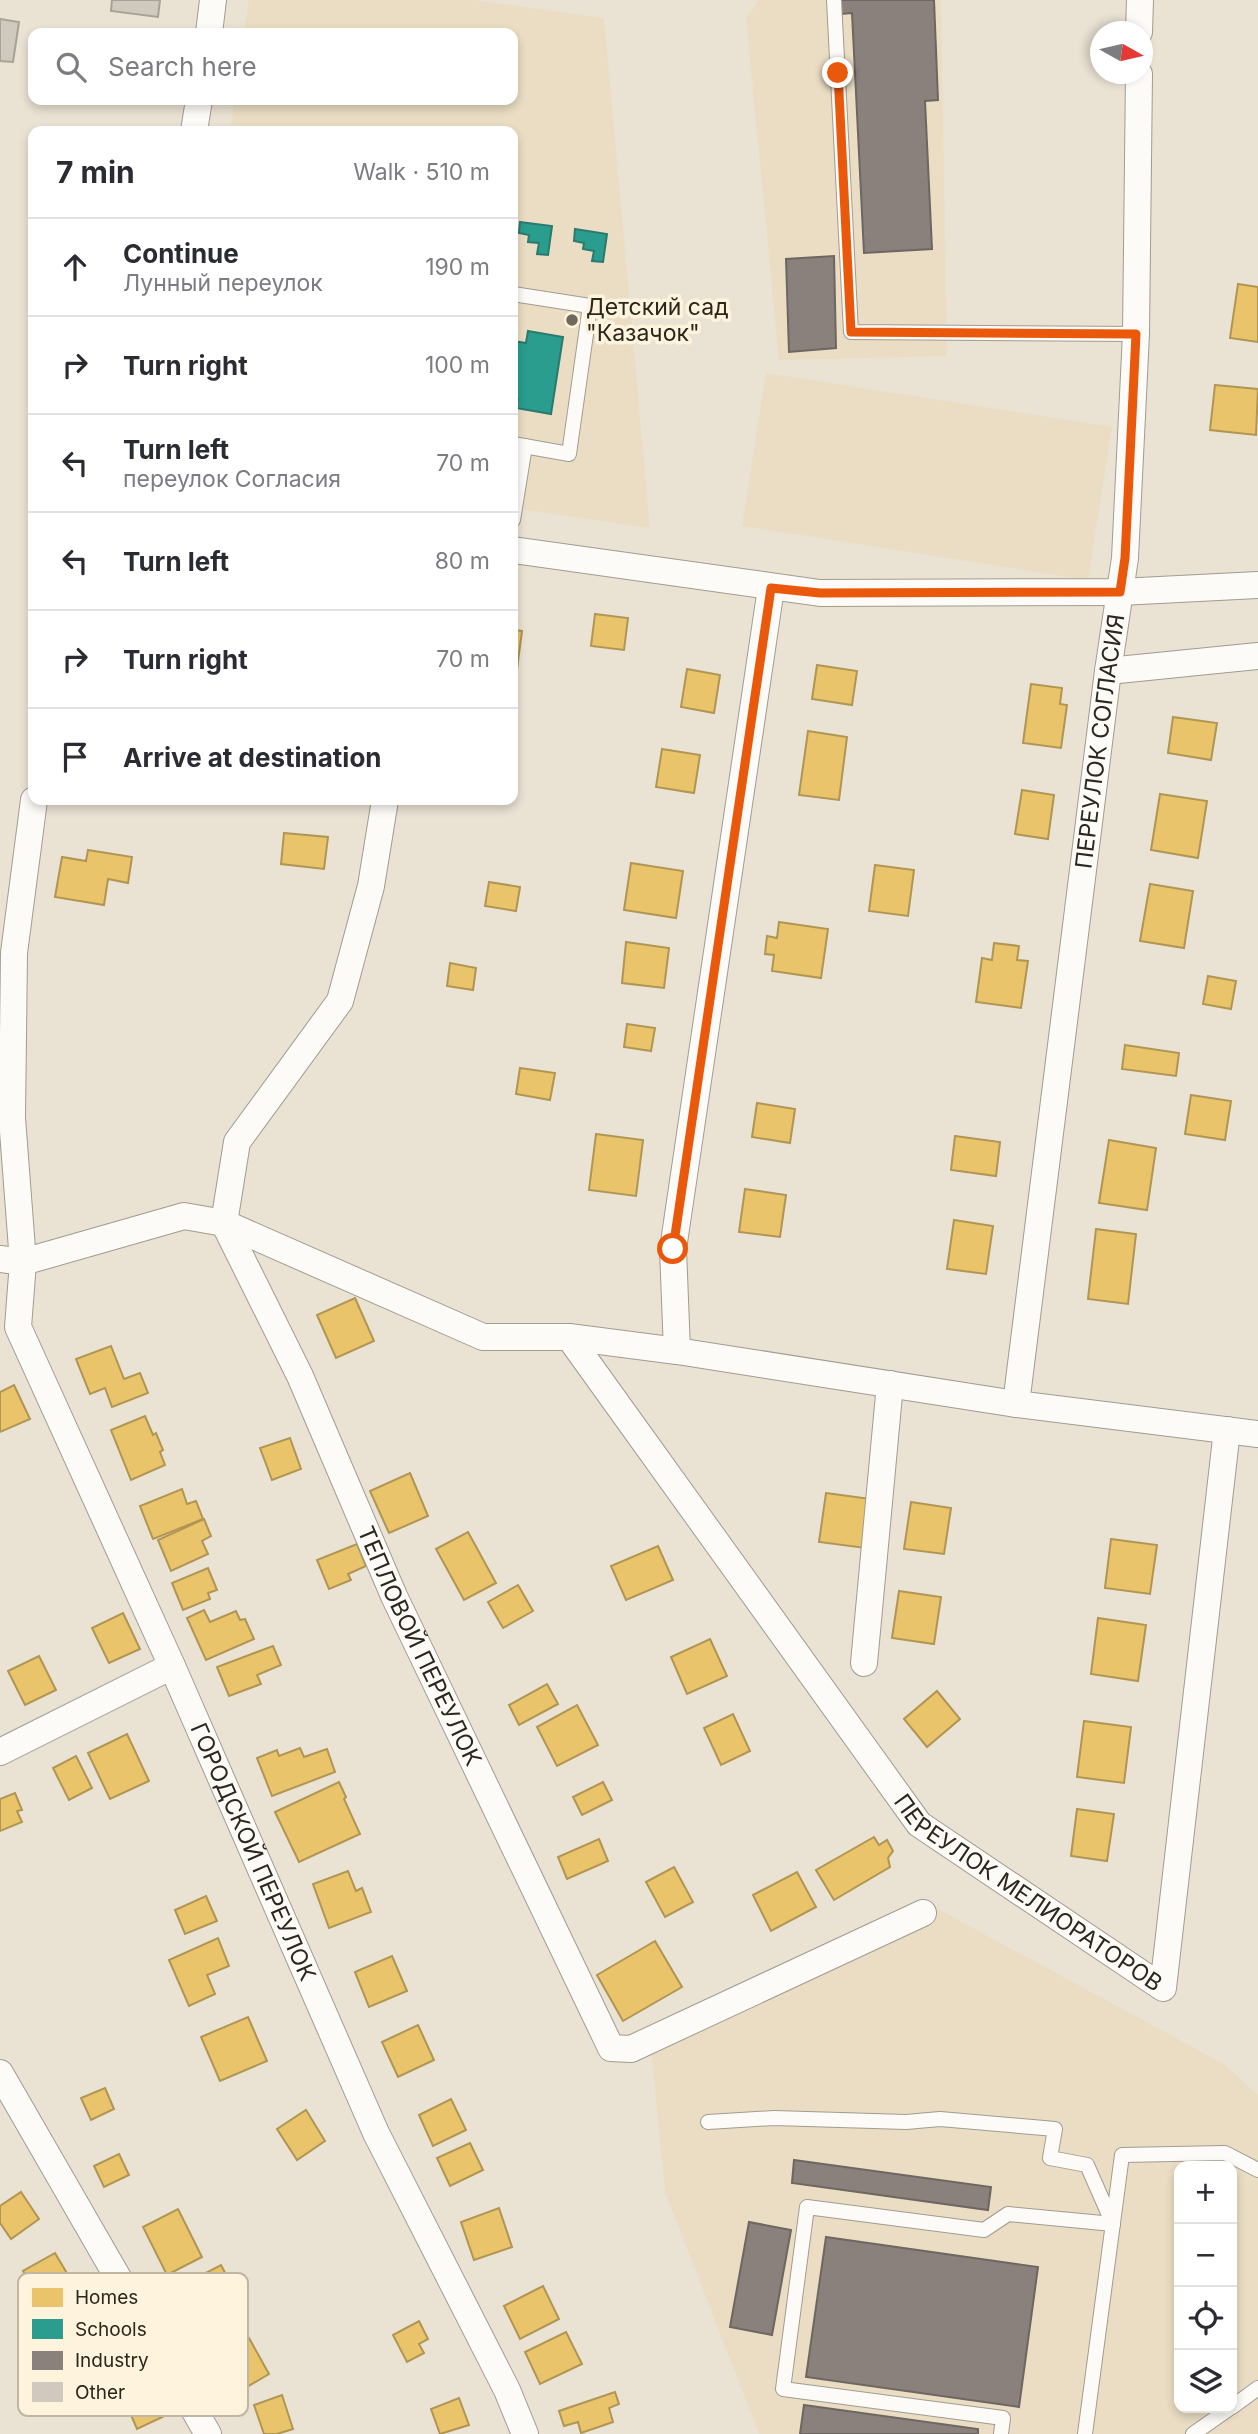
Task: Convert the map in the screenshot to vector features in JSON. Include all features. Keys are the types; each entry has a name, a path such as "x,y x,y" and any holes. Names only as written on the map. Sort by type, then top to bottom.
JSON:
{"street":[{"path":"210,28 214,0"},
{"path":"1139,21 1140,0"},
{"name":"ПЕРЕУЛОК СОГЛАСИЯ","path":"1016,1404 1108,671 1125,558 1136,334 1139,84"},
{"path":"195,126 198,105"},
{"path":"518,551 820,593 1120,592 1258,585"},
{"path":"677,1351 673,1249 771,588"},
{"path":"1108,671 1258,656"},
{"name":"ГОРОДСКОЙ ПЕРЕУЛОК","path":"33,805 14,953 9,1332 172,1666 376,2133 507,2390 525,2434"},
{"path":"224,1223 237,1142 340,1001 371,886 384,805"},
{"path":"12,1260 184,1216 224,1223 483,1337 569,1337 677,1351 1016,1404 1258,1434"},
{"name":"ТЕПЛОВОЙ ПЕРЕУЛОК","path":"224,1223 300,1376 394,1596 611,2048 632,2049 923,1913"},
{"name":"ПЕРЕУЛОК МЕЛИОРАТОРОВ","path":"569,1337 919,1824 1163,1988 1227,1430"},
{"path":"864,1664 890,1384"},
{"path":"0,1752 172,1666"},
{"path":"0,2073 115,2273"},
{"path":"198,2416 208,2434"}],"lane":[{"path":"834,0 851,332 1136,334"},
{"path":"518,294 590,306 569,454 519,445"},
{"path":"708,2122 774,2118 906,2122 940,2119 1055,2129 1050,2158 1087,2165 1113,2224"},
{"path":"1085,2434 1122,2155 1225,2153 1258,2170"},
{"path":"1001,2434 1003,2418 783,2389 807,2207 984,2230 1008,2214 1113,2224"},
{"path":"1237,2403 1258,2388"},
{"path":"1193,2434 1223,2413"}],"shaded area":[{"name":"Детский сад \"Казачок\"","path":"249,0 473,0 604,18 650,528 518,509 518,126 231,126 234,105 518,105 518,28 245,28"},
{"path":"759,0 941,0 947,356 779,360 746,18"},
{"path":"766,373 1112,427 1088,580 742,526"},
{"path":"936,1908 1224,2064 1258,2095 1258,2434 759,2434 665,2192 651,2048"}],"building: Homes":[{"path":"1238,284 1258,287 1258,342 1230,338"},
{"path":"1215,385 1258,389 1256,435 1210,430"},
{"path":"595,614 628,618 624,650 591,646"},
{"path":"518,631 522,631 518,662"},
{"path":"817,665 857,671 852,705 812,699"},
{"path":"687,669 720,675 714,713 681,707"},
{"path":"1031,684 1062,688 1060,704 1067,705 1061,748 1023,743"},
{"path":"1173,717 1217,723 1211,760 1168,753"},
{"path":"808,731 847,737 839,800 799,795"},
{"path":"662,749 700,755 694,793 656,787"},
{"path":"1022,790 1054,795 1048,839 1015,834"},
{"path":"1160,794 1207,801 1198,858 1151,850"},
{"path":"284,833 328,837 324,869 281,864"},
{"path":"88,850 132,857 128,883 108,879 104,905 55,897 62,857 86,861"},
{"path":"631,863 683,871 676,918 624,910"},
{"path":"875,865 914,870 908,916 869,911"},
{"path":"489,882 520,887 516,911 485,906"},
{"path":"1150,884 1193,891 1184,948 1140,941"},
{"path":"779,922 828,929 821,978 772,971 774,955 765,954 767,936 777,938"},
{"path":"626,942 669,948 664,988 622,983"},
{"path":"994,943 1019,946 1017,960 1028,961 1021,1008 976,1002 982,958 992,960"},
{"path":"450,963 476,968 473,990 447,986"},
{"path":"1208,976 1236,981 1231,1009 1203,1004"},
{"path":"627,1024 655,1028 651,1051 624,1047"},
{"path":"1125,1045 1179,1053 1176,1076 1122,1069"},
{"path":"520,1068 555,1073 550,1100 516,1094"},
{"path":"1191,1095 1231,1101 1225,1140 1185,1134"},
{"path":"757,1103 795,1109 790,1143 752,1137"},
{"path":"596,1134 643,1140 636,1196 589,1190"},
{"path":"955,1136 1000,1142 996,1176 951,1170"},
{"path":"1109,1140 1156,1148 1147,1210 1099,1203"},
{"path":"745,1189 786,1195 780,1237 739,1232"},
{"path":"954,1220 993,1226 986,1274 947,1269"},
{"path":"1096,1229 1136,1234 1128,1304 1088,1299"},
{"path":"355,1298 374,1341 336,1358 317,1315"},
{"path":"111,1346 124,1379 140,1373 148,1393 112,1407 105,1388 90,1394 76,1359"},
{"path":"14,1385 30,1419 0,1432 0,1392"},
{"path":"145,1416 163,1450 160,1452 165,1465 131,1480 111,1430"},
{"path":"290,1438 301,1469 272,1480 260,1448"},
{"path":"410,1473 428,1516 389,1533 370,1491"},
{"path":"182,1489 187,1504 196,1501 203,1519 153,1539 140,1506"},
{"path":"826,1493 871,1499 865,1548 819,1542"},
{"path":"911,1502 951,1508 944,1554 904,1549"},
{"path":"204,1519 211,1536 202,1541 208,1554 171,1571 158,1540"},
{"path":"468,1532 496,1583 464,1600 436,1549"},
{"path":"1111,1539 1157,1545 1150,1594 1105,1588"},
{"path":"357,1544 366,1566 348,1574 351,1580 329,1589 317,1560"},
{"path":"658,1546 673,1580 626,1600 611,1566"},
{"path":"208,1568 217,1590 208,1593 210,1599 183,1610 172,1583"},
{"path":"518,1585 533,1611 503,1628 488,1602"},
{"path":"899,1591 941,1597 934,1644 892,1638"},
{"path":"204,1610 210,1622 236,1611 240,1620 245,1619 254,1639 206,1660 187,1618"},
{"path":"123,1613 140,1649 109,1663 92,1628"},
{"path":"1098,1618 1146,1625 1138,1681 1091,1674"},
{"path":"710,1639 727,1676 687,1694 671,1657"},
{"path":"273,1646 281,1665 257,1675 261,1684 229,1696 217,1667"},
{"path":"39,1656 56,1690 25,1705 8,1671"},
{"path":"547,1684 558,1704 519,1725 509,1705"},
{"path":"937,1691 960,1719 927,1747 904,1719"},
{"path":"577,1705 598,1745 557,1766 537,1727"},
{"path":"733,1714 750,1751 721,1765 704,1728"},
{"path":"1084,1721 1131,1727 1124,1783 1077,1777"},
{"path":"127,1734 149,1781 110,1799 88,1753"},
{"path":"300,1748 304,1757 327,1749 335,1772 272,1796 257,1758 277,1750 279,1756"},
{"path":"76,1756 92,1788 69,1800 53,1768"},
{"path":"339,1782 360,1834 299,1862 275,1812"},
{"path":"603,1782 612,1800 582,1815 573,1797"},
{"path":"15,1793 22,1810 17,1811 22,1822 0,1831 0,1799"},
{"path":"1077,1809 1114,1814 1107,1861 1071,1856"},
{"path":"874,1837 879,1845 887,1840 893,1851 888,1858 890,1867 834,1900 816,1870"},
{"path":"599,1839 608,1861 567,1879 558,1857"},
{"path":"674,1867 693,1902 665,1917 646,1882"},
{"path":"348,1871 356,1891 362,1888 371,1912 329,1928 313,1884"},
{"path":"797,1872 816,1907 771,1931 753,1895"},
{"path":"206,1896 217,1921 185,1934 175,1910"},
{"path":"218,1938 229,1966 207,1975 215,1994 189,2006 169,1960"},
{"path":"655,1941 682,1987 623,2021 597,1975"},
{"path":"392,1956 407,1991 369,2007 355,1972"},
{"path":"248,2017 267,2061 220,2081 201,2037"},
{"path":"418,2025 434,2060 398,2077 382,2042"},
{"path":"105,2088 114,2109 91,2120 81,2098"},
{"path":"451,2099 466,2130 433,2146 419,2115"},
{"path":"306,2110 325,2141 297,2160 277,2129"},
{"path":"470,2143 483,2170 450,2186 437,2158"},
{"path":"119,2154 129,2175 104,2187 94,2166"},
{"path":"21,2192 39,2219 11,2239 0,2223 0,2206"},
{"path":"499,2208 512,2247 474,2260 461,2222"},
{"path":"178,2209 202,2257 166,2273 143,2227"},
{"path":"55,2253 67,2273 24,2273 23,2271"},
{"path":"221,2265 225,2273 206,2273"},
{"path":"543,2286 559,2319 520,2339 504,2306"},
{"path":"419,2321 428,2339 419,2344 424,2353 407,2362 393,2335"},
{"path":"566,2332 582,2364 540,2384 525,2352"},
{"path":"248,2339 269,2374 248,2386"},
{"path":"615,2392 619,2404 609,2408 613,2422 581,2433 578,2422 564,2426 559,2411"},
{"path":"282,2395 293,2429 277,2434 264,2434 254,2405"},
{"path":"459,2398 469,2425 440,2434 431,2409"},
{"path":"131,2416 165,2416 137,2429"}],"building: Schools":[{"path":"520,222 552,226 548,255 537,254 539,243 528,242 529,235 519,233"},
{"path":"575,229 607,234 603,262 592,261 594,251 583,249 584,243 574,241"},
{"path":"528,331 563,337 551,414 518,408 518,342 526,343"}],"building: Industry":[{"path":"840,0 934,0 938,100 925,101 932,249 864,253 852,13 841,14"},
{"path":"834,256 836,348 789,352 786,259"},
{"path":"794,2160 991,2187 988,2210 792,2183"},
{"path":"749,2222 791,2230 772,2335 730,2327"},
{"path":"826,2237 1038,2267 1019,2407 806,2377"},
{"path":"804,2405 978,2429 978,2434 800,2434"}],"building: Other":[{"path":"112,0 160,0 158,17 111,11"},
{"path":"0,19 19,22 13,62 0,61"}],"place":[{"name":"Детский сад \"Казачок\"","path":"572,320"}],"route":[{"path":"673,1249 771,588 820,593 1120,592 1125,558 1136,334 851,332 838,73"}]}
